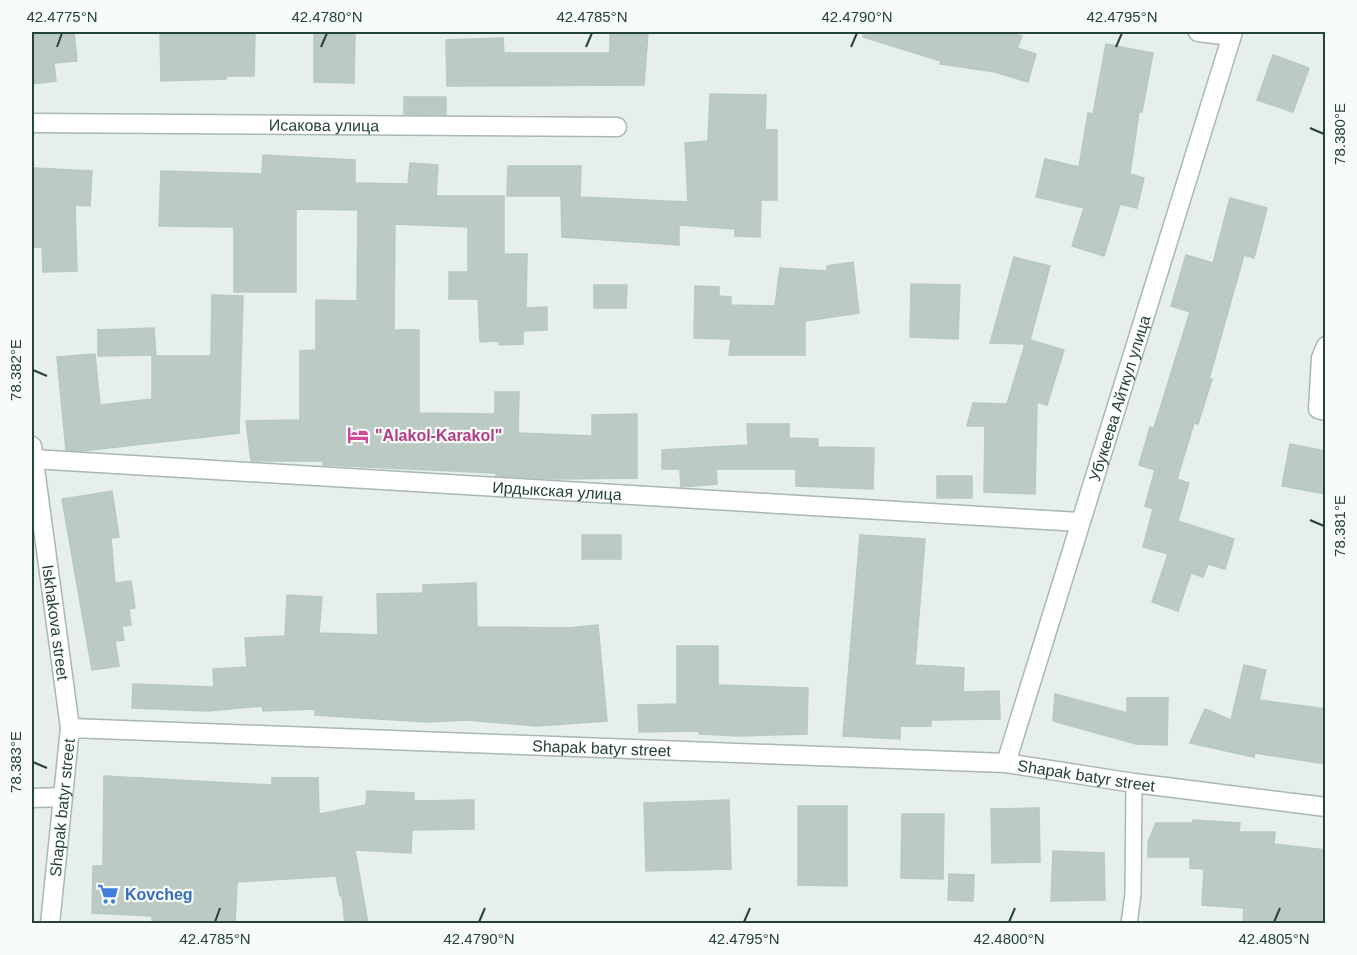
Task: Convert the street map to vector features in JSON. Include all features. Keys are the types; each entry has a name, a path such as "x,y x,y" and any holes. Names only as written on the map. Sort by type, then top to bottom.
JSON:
{"street":[{"path":"1198,32 1232,34"},
{"name":"Убукеева Айткул улица","path":"1006,763 1232,34"},
{"name":"Исакова улица","path":"32,123 617,127"},
{"path":"1322,410 1321,358 1326,346"},
{"name":"Ирдыкская улица","path":"32,452 1080,522"},
{"name":"Iskhakova street","path":"32,452 70,728"},
{"name":"Shapak batyr street","path":"50,924 70,728 1006,763 1134,783 1326,807"},
{"path":"32,798 63,797"}],"lane":[{"path":"1129,924 1133,894 1134,783"}],"building":[{"path":"32,32 74,32 77,61 54,63 56,81 32,84"},
{"path":"160,32 255,34 254,76 161,81"},
{"path":"314,32 355,32 354,83 314,82"},
{"path":"610,32 648,32 644,85 447,86 446,40 503,38 504,53 610,53"},
{"path":"864,32 1006,32 1022,36 1017,48 1036,54 1028,82 995,72 940,64 941,61 863,37"},
{"path":"1106,44 1153,53 1142,112 1139,112 1130,174 1144,178 1137,208 1120,204 1104,256 1072,246 1084,208 1036,197 1045,159 1079,167 1088,113 1093,114"},
{"path":"1273,55 1309,68 1293,112 1257,100"},
{"path":"710,94 766,95 765,130 777,130 777,200 761,200 760,237 735,236 735,229 679,225 679,245 562,237 561,196 507,196 508,166 581,166 580,197 688,202 685,143 708,141"},
{"path":"404,97 446,97 446,115 404,114"},
{"path":"263,155 355,160 355,183 408,184 410,163 438,165 436,196 504,196 504,254 527,254 526,308 547,307 547,330 523,331 523,344 499,345 499,341 480,342 478,299 449,299 449,272 468,272 468,227 395,224 394,330 419,330 419,413 495,414 495,392 519,392 518,433 592,436 592,415 637,414 637,478 557,479 496,476 496,473 323,465 323,461 251,461 246,421 300,420 300,351 316,350 316,300 357,301 358,210 296,209 296,292 234,292 234,227 159,226 161,171 262,174"},
{"path":"34,168 92,171 90,206 75,205 77,271 43,272 42,247 32,247"},
{"path":"1230,198 1267,208 1254,258 1244,255 1209,379 1212,379 1198,424 1194,423 1177,479 1189,483 1178,521 1234,539 1225,569 1208,564 1203,577 1191,573 1178,611 1152,602 1168,554 1143,547 1153,509 1145,506 1155,470 1139,465 1150,427 1154,428 1190,312 1171,306 1186,255 1213,263"},
{"path":"1014,257 1050,266 1030,340 1064,350 1047,405 1037,402 1035,494 984,492 985,426 967,426 973,403 1007,404 1025,344 990,343"},
{"path":"853,262 859,313 805,321 805,355 729,355 731,339 694,338 695,286 719,287 719,296 731,297 731,305 775,306 780,268 827,271 827,266"},
{"path":"911,284 960,285 958,339 910,337"},
{"path":"594,285 627,285 626,308 594,308"},
{"path":"212,295 243,296 239,433 82,451 66,450 57,357 95,354 100,405 152,399 152,356 211,356"},
{"path":"154,328 156,355 98,356 98,330"},
{"path":"747,424 789,424 789,438 818,439 818,447 874,448 873,489 796,486 796,469 716,469 717,484 681,487 680,469 662,469 662,450 748,445"},
{"path":"1290,444 1326,451 1326,494 1282,486"},
{"path":"937,476 972,476 972,498 937,498"},
{"path":"112,491 119,537 111,538 115,583 131,581 135,608 129,609 131,625 122,626 124,640 115,641 119,666 92,670 62,499"},
{"path":"582,535 621,535 621,559 582,559"},
{"path":"860,535 925,539 915,665 964,668 963,692 999,691 1000,719 931,720 931,726 900,726 900,739 843,736"},
{"path":"476,583 477,627 568,628 598,625 607,721 536,726 467,720 428,722 315,715 315,709 263,711 262,706 208,711 132,708 133,684 214,687 213,669 247,667 245,638 285,636 287,595 322,597 319,633 378,635 377,594 423,593 423,585"},
{"path":"677,646 718,646 718,685 808,688 807,734 740,736 699,734 699,731 639,732 638,705 677,704"},
{"path":"1244,665 1266,670 1259,700 1326,709 1326,764 1255,753 1254,757 1190,743 1205,709 1231,720"},
{"path":"1055,694 1127,713 1127,698 1168,698 1167,745 1136,744 1053,721"},
{"path":"104,776 272,785 272,778 318,778 319,814 366,805 367,791 414,793 414,801 474,800 474,829 412,830 411,853 355,850 368,924 345,924 342,895 340,896 336,876 237,882 235,924 152,924 152,916 92,913 93,866 103,866"},
{"path":"729,800 731,869 646,871 644,803"},
{"path":"798,806 847,806 847,886 798,885"},
{"path":"1039,808 1040,862 992,863 991,809"},
{"path":"902,814 944,814 943,879 901,878"},
{"path":"1193,820 1240,823 1239,832 1275,832 1274,844 1326,850 1326,924 1243,924 1244,908 1202,905 1204,869 1190,868 1190,857 1148,857 1148,842 1156,823 1193,823"},
{"path":"1053,851 1104,853 1105,900 1051,901"},
{"path":"949,874 974,875 973,901 948,900"}],"place":[{"name":"\"Alakol-Karakol\"","path":"358,435"},
{"name":"Kovcheg","path":"108,894"}]}
